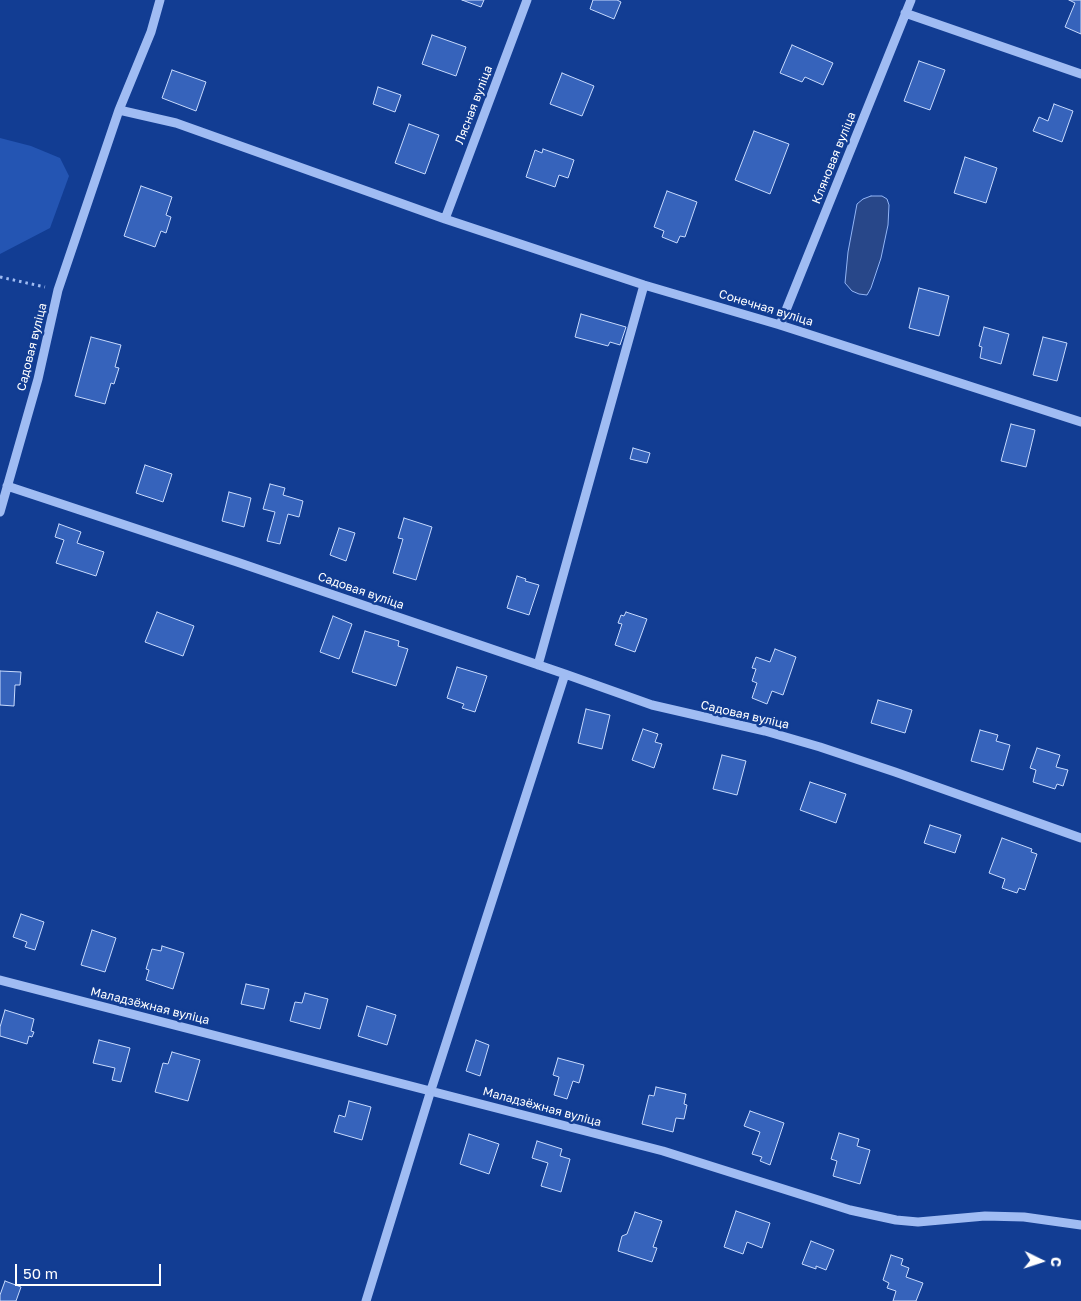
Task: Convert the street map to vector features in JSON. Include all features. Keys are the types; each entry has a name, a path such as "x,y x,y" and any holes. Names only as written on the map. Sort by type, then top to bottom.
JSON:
{"street":[{"name":"Садовая вуліца","path":"160,0 151,32 119,110 58,290 38,379 7,486 237,562 652,705 765,731 820,747 1081,838"},
{"name":"Лясная вуліца","path":"445,219 527,0"},
{"name":"Кляновая вуліца","path":"780,325 910,0"},
{"path":"905,13 1081,74"},
{"name":"Сонечная вуліца","path":"119,110 176,123 445,219 644,285 780,325 1081,422"},
{"path":"538,665 644,285"},
{"path":"0,512 7,486"},
{"path":"366,1301 431,1090 565,674"},
{"name":"Маладзёжная вуліца","path":"0,980 663,1151 850,1210 896,1220 918,1222 985,1216 1024,1217 1081,1225"}],"path":[{"path":"0,278 58,290"}],"shaded area":[{"path":"0,138 31,146 60,158 69,176 50,228 0,254"},
{"path":"871,196 882,196 887,199 889,205 888,225 881,258 867,295 852,291 845,283 848,252 857,204"}],"building":[{"path":"462,0 484,0 481,7"},
{"path":"593,0 617,0 621,2 614,19 590,9"},
{"path":"1069,0 1081,0 1081,34 1065,27 1075,3"},
{"path":"432,35 466,47 456,76 422,64"},
{"path":"792,45 833,63 823,85 805,77 802,82 780,73"},
{"path":"919,61 945,70 930,110 904,101"},
{"path":"172,70 206,82 196,111 162,98"},
{"path":"562,73 594,86 582,116 550,104"},
{"path":"378,87 401,95 395,112 373,104"},
{"path":"1054,104 1073,111 1062,142 1033,131 1039,117 1048,121"},
{"path":"409,124 439,135 425,174 395,163"},
{"path":"754,131 789,144 770,194 735,180"},
{"path":"543,149 574,160 568,178 559,175 555,187 526,177 535,150 542,153"},
{"path":"965,157 997,168 986,203 954,193"},
{"path":"141,186 172,197 166,215 171,217 166,233 161,231 155,247 124,236"},
{"path":"667,191 697,202 685,237 680,236 677,243 662,237 664,231 654,227"},
{"path":"919,288 949,296 939,336 909,328"},
{"path":"581,314 626,327 620,345 610,342 608,346 575,337"},
{"path":"984,327 1009,334 1001,364 980,358 982,347 979,346"},
{"path":"91,337 121,345 115,367 119,368 114,384 111,383 105,404 75,396"},
{"path":"1043,337 1067,343 1057,381 1033,375"},
{"path":"1011,424 1035,430 1026,467 1001,461"},
{"path":"633,448 650,453 647,463 630,459"},
{"path":"145,465 172,474 163,502 136,493"},
{"path":"270,484 285,488 283,495 303,501 299,517 288,514 280,544 267,541 275,512 263,509"},
{"path":"229,492 251,498 244,527 222,521"},
{"path":"404,518 432,527 416,580 393,573 403,539 398,538"},
{"path":"59,524 81,532 77,543 104,552 96,576 56,563 64,540 55,537"},
{"path":"339,528 355,533 346,561 330,555"},
{"path":"517,576 526,579 525,581 539,585 529,615 507,608"},
{"path":"157,612 194,626 183,656 145,642"},
{"path":"626,612 647,619 635,652 615,645 622,624 618,623 621,615 624,616"},
{"path":"333,616 352,624 339,659 320,652"},
{"path":"365,631 399,641 398,646 408,649 396,686 352,672"},
{"path":"775,649 796,657 783,695 772,691 767,704 752,698 757,683 752,681 756,669 752,668 756,657 770,662"},
{"path":"457,667 487,676 475,712 462,708 464,704 447,698"},
{"path":"0,671 21,672 20,685 15,685 14,706 0,705"},
{"path":"878,700 912,710 905,733 871,723"},
{"path":"586,709 610,715 602,749 578,743"},
{"path":"643,729 658,734 655,742 662,744 654,768 632,760"},
{"path":"980,730 998,735 996,741 1010,745 1003,770 971,761"},
{"path":"1037,748 1060,755 1056,767 1068,770 1063,786 1057,784 1055,789 1033,782 1036,770 1030,768"},
{"path":"722,755 746,761 737,795 713,789"},
{"path":"810,782 846,794 836,823 800,810"},
{"path":"930,825 961,835 955,853 924,843"},
{"path":"1002,838 1032,849 1031,852 1037,854 1025,890 1019,888 1017,893 1002,888 1005,879 989,873"},
{"path":"21,914 44,922 35,950 25,947 27,942 13,937"},
{"path":"92,930 116,938 105,972 81,965"},
{"path":"162,946 184,953 173,989 146,980 149,970 146,969 152,949 161,951"},
{"path":"246,984 269,989 264,1009 241,1004"},
{"path":"305,993 328,999 320,1029 290,1021 295,1002 302,1003"},
{"path":"367,1006 396,1015 387,1045 358,1036"},
{"path":"5,1010 34,1019 31,1031 34,1032 32,1037 29,1036 27,1044 0,1036 0,1027"},
{"path":"99,1040 130,1048 121,1082 112,1080 115,1068 93,1063"},
{"path":"476,1040 489,1045 480,1076 466,1071"},
{"path":"172,1052 200,1060 188,1101 155,1092 163,1063 168,1064"},
{"path":"558,1058 584,1065 579,1083 573,1081 567,1099 554,1095 559,1077 553,1075"},
{"path":"656,1087 686,1094 684,1104 687,1105 684,1119 676,1118 673,1132 642,1124 649,1095 654,1096"},
{"path":"349,1101 371,1107 362,1140 334,1132 339,1115 345,1117"},
{"path":"750,1111 784,1123 770,1165 760,1161 762,1157 752,1154 760,1132 744,1126"},
{"path":"839,1133 859,1139 857,1146 870,1150 860,1184 833,1176 837,1161 831,1159"},
{"path":"469,1134 499,1144 489,1174 460,1164"},
{"path":"537,1141 562,1149 560,1156 570,1159 561,1192 541,1186 548,1163 532,1158"},
{"path":"736,1211 770,1223 762,1248 747,1242 743,1254 724,1247"},
{"path":"635,1212 662,1221 653,1247 657,1248 652,1262 618,1251 622,1236 627,1234"},
{"path":"811,1241 834,1250 826,1270 802,1264"},
{"path":"891,1255 903,1259 901,1265 909,1268 906,1277 923,1283 916,1301 893,1301 896,1291 887,1288 889,1283 883,1280"},
{"path":"5,1281 21,1287 16,1301 0,1301"}]}
